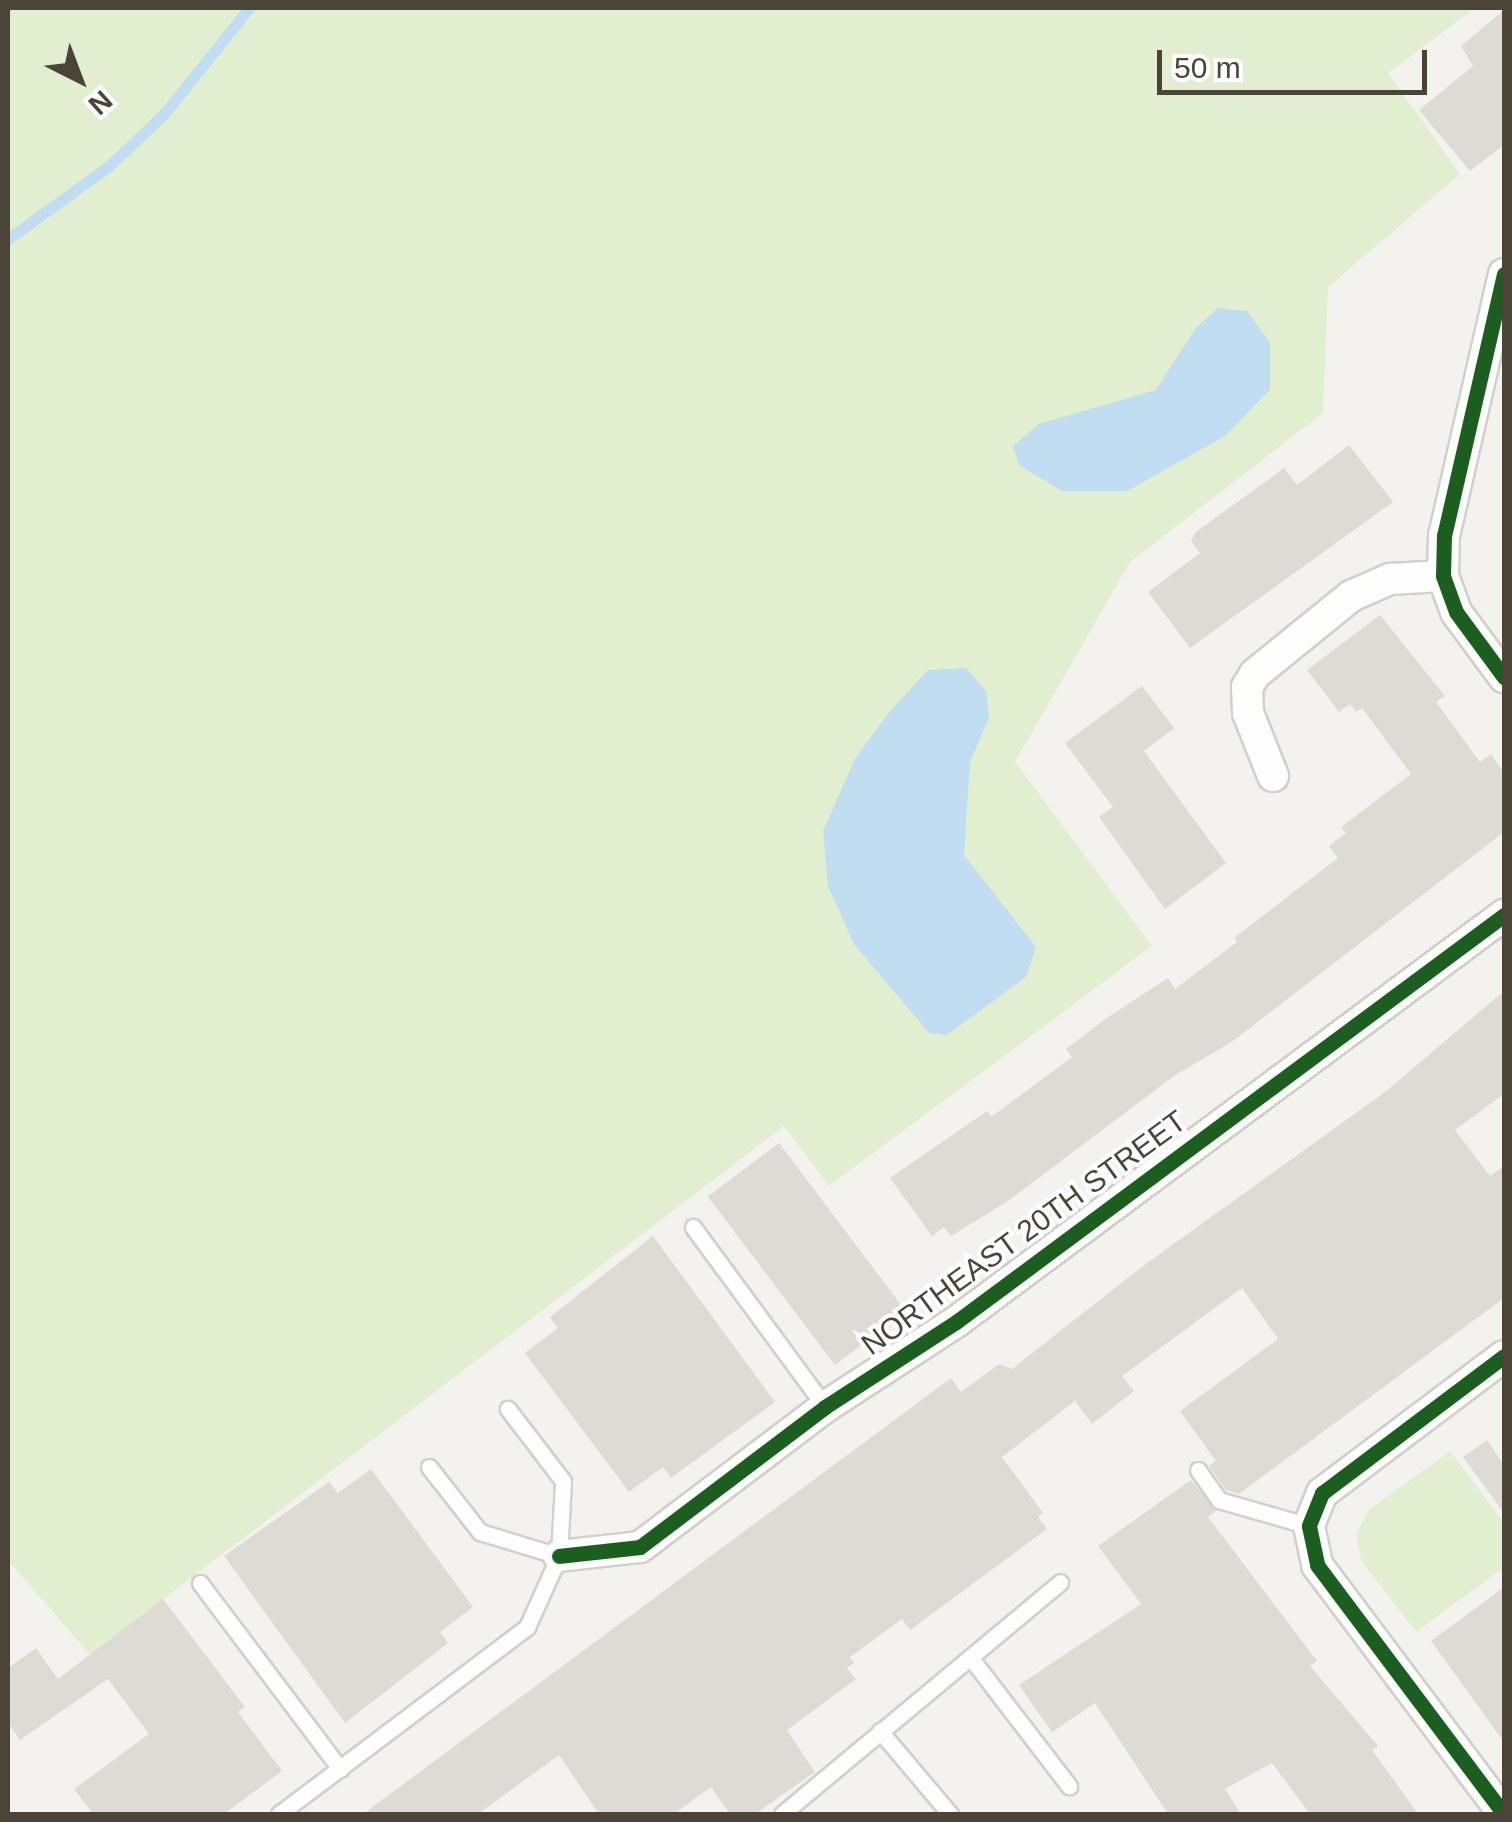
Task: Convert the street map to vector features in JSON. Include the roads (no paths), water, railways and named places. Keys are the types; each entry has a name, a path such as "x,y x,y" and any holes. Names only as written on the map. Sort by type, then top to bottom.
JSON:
{"street":[{"path":"1504,274 1444,535 1443,576 1456,612 1504,677"},
{"path":"1273,776 1248,712 1247,688 1255,674 1351,596 1390,579 1443,576"},
{"name":"NORTHEAST 20TH STREET","path":"560,1556 640,1546 826,1407 956,1322 1504,915"},
{"path":"1504,1356 1322,1493 1309,1522 1317,1565 1495,1783 1504,1814"}],"lane":[{"path":"693,1227 826,1407"},
{"path":"278,1814 527,1627 560,1556 563,1480 508,1408"},
{"path":"429,1468 480,1532 560,1556"},
{"path":"1198,1470 1219,1500 1309,1522"},
{"path":"200,1582 340,1768"},
{"path":"782,1814 1060,1582"},
{"path":"970,1656 1069,1786"},
{"path":"880,1731 950,1814"}],"water":[{"path":"1218,308 1247,311 1270,343 1270,390 1225,436 1127,491 1062,491 1019,465 1013,446 1039,424 1156,390 1196,328"},
{"path":"966,668 986,691 989,718 970,762 964,855 1036,947 1026,977 947,1035 929,1033 854,944 828,886 823,831 855,759 886,716 928,670"}],"waterway":[{"path":"8,239 109,166 164,114 249,8"}]}
